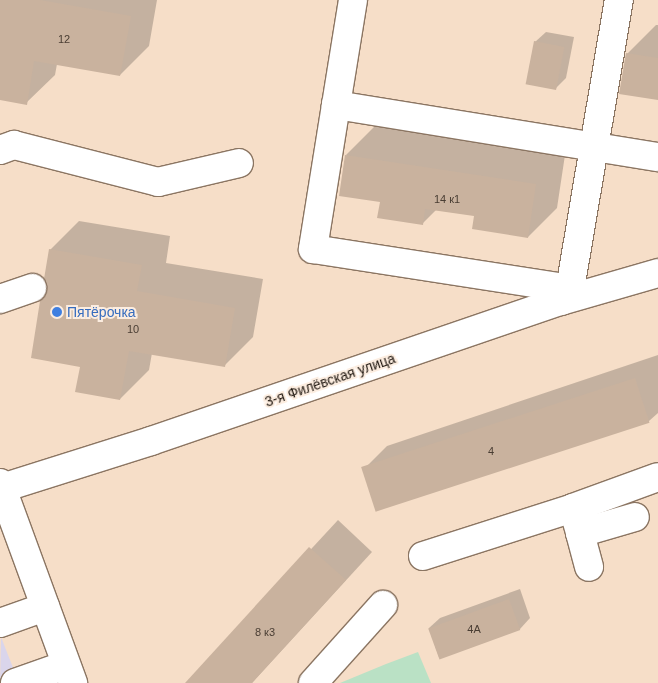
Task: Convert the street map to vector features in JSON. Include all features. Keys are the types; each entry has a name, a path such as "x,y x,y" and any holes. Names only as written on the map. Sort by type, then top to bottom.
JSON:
{"street":[{"path":"354,0 312,249 566,295 595,147 619,0"},
{"path":"336,105 658,158"},
{"path":"0,150 14,145 158,182 239,163"},
{"name":"3-я Филёвская улица","path":"1,486 151,441 566,295 658,273"},
{"path":"0,300 32,288"},
{"path":"576,520 658,477"},
{"path":"1,486 70,674 15,683"},
{"path":"423,556 576,520 635,517"},
{"path":"576,520 589,567"},
{"path":"312,683 384,605"},
{"path":"0,623 45,607"}],"shaded area":[{"path":"1,637 19,683 0,683"}],"green space":[{"path":"418,652 431,683 340,683 386,664"}],"building":[{"path":"0,0 40,0 131,16 120,76 34,61 27,105 0,100"},
{"path":"534,41 564,47 556,90 526,84"},
{"path":"626,53 658,58 658,100 619,94"},
{"path":"345,155 536,184 528,238 472,229 474,216 425,209 423,225 377,218 380,202 339,196"},
{"path":"49,249 142,265 137,291 235,308 225,367 129,351 120,400 75,392 80,367 31,358 40,301 47,290 44,279"},
{"path":"635,378 650,423 376,512 361,467"},
{"path":"309,547 346,580 252,683 185,683"},
{"path":"509,599 520,630 439,659 428,628"}],"place":[{"name":"Пятёрочка","path":"57,312"}]}
